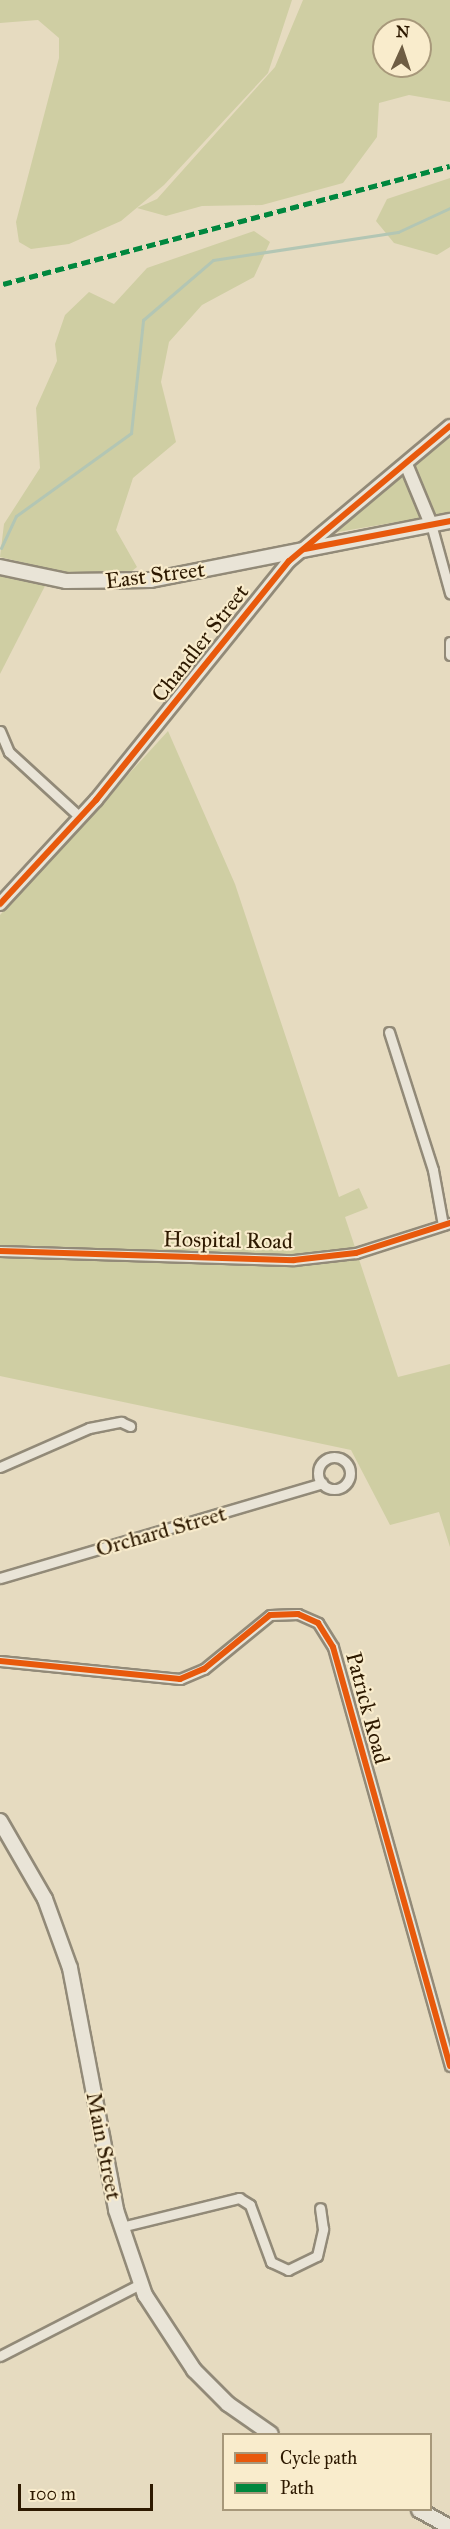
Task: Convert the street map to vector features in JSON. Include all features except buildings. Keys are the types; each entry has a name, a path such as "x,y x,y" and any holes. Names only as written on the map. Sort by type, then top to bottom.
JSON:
{"main road":[{"name":"East Street","path":"0,567 66,581 126,583 450,520"},
{"name":"Main Street","path":"0,1821 45,1899 70,1968 121,2227 140,2284 159,2320 194,2370 228,2404 270,2433"},
{"path":"421,2511 450,2527"}],"street":[{"name":"Chandler Street","path":"0,904 80,817 302,549 450,426"},
{"path":"406,464 431,524 450,593"},
{"path":"450,642 450,655"},
{"path":"0,731 9,752 80,817"},
{"path":"389,1032 434,1170 446,1224"},
{"name":"Hospital Road","path":"0,1251 294,1260 356,1253 446,1224"},
{"path":"0,1467 89,1428 121,1422 130,1426"},
{"name":"Orchard Street","path":"0,1578 322,1483"},
{"name":"Patrick Road","path":"0,1661 180,1679 204,1669 270,1615 298,1614 318,1623 333,1647 450,2066"},
{"path":"121,2227 239,2198 250,2205 271,2262 288,2270 317,2256 323,2229 320,2208"},
{"path":"0,2356 140,2284"}],"green space":[{"path":"0,0 292,0 268,73 164,185 121,221 69,244 31,249 19,242 16,222 59,58 59,38 38,20 0,23"},
{"path":"303,0 450,0 450,102 409,95 379,103 377,137 343,183 262,205 202,206 166,216 137,208 157,199 275,67"},
{"path":"450,178 450,247 437,255 394,243 376,221 387,199"},
{"path":"254,231 270,242 254,277 202,305 169,342 161,382 176,442 133,478 116,530 137,567 127,575 63,572 0,557 4,524 40,468 36,408 57,361 55,344 65,315 89,292 114,304 147,268"},
{"path":"450,436 450,513 332,533"},
{"path":"0,574 47,582 0,674"},
{"path":"168,731 235,884 339,1197 359,1188 368,1208 345,1217 398,1377 450,1364 450,1547 439,1512 390,1525 351,1450 0,1376 0,915"}],"waterway":[{"path":"1,548 16,516 131,433 143,320 213,260 398,232 450,208"}],"marked path":[{"path":"3,284 450,166"}],"cycle path":[{"path":"0,904 96,800 289,561 450,426"},
{"path":"305,549 450,521"},
{"path":"0,1251 294,1260 356,1253 450,1223"},
{"path":"0,1661 180,1679 204,1669 270,1615 298,1614 318,1623 333,1647 450,2066"}]}
